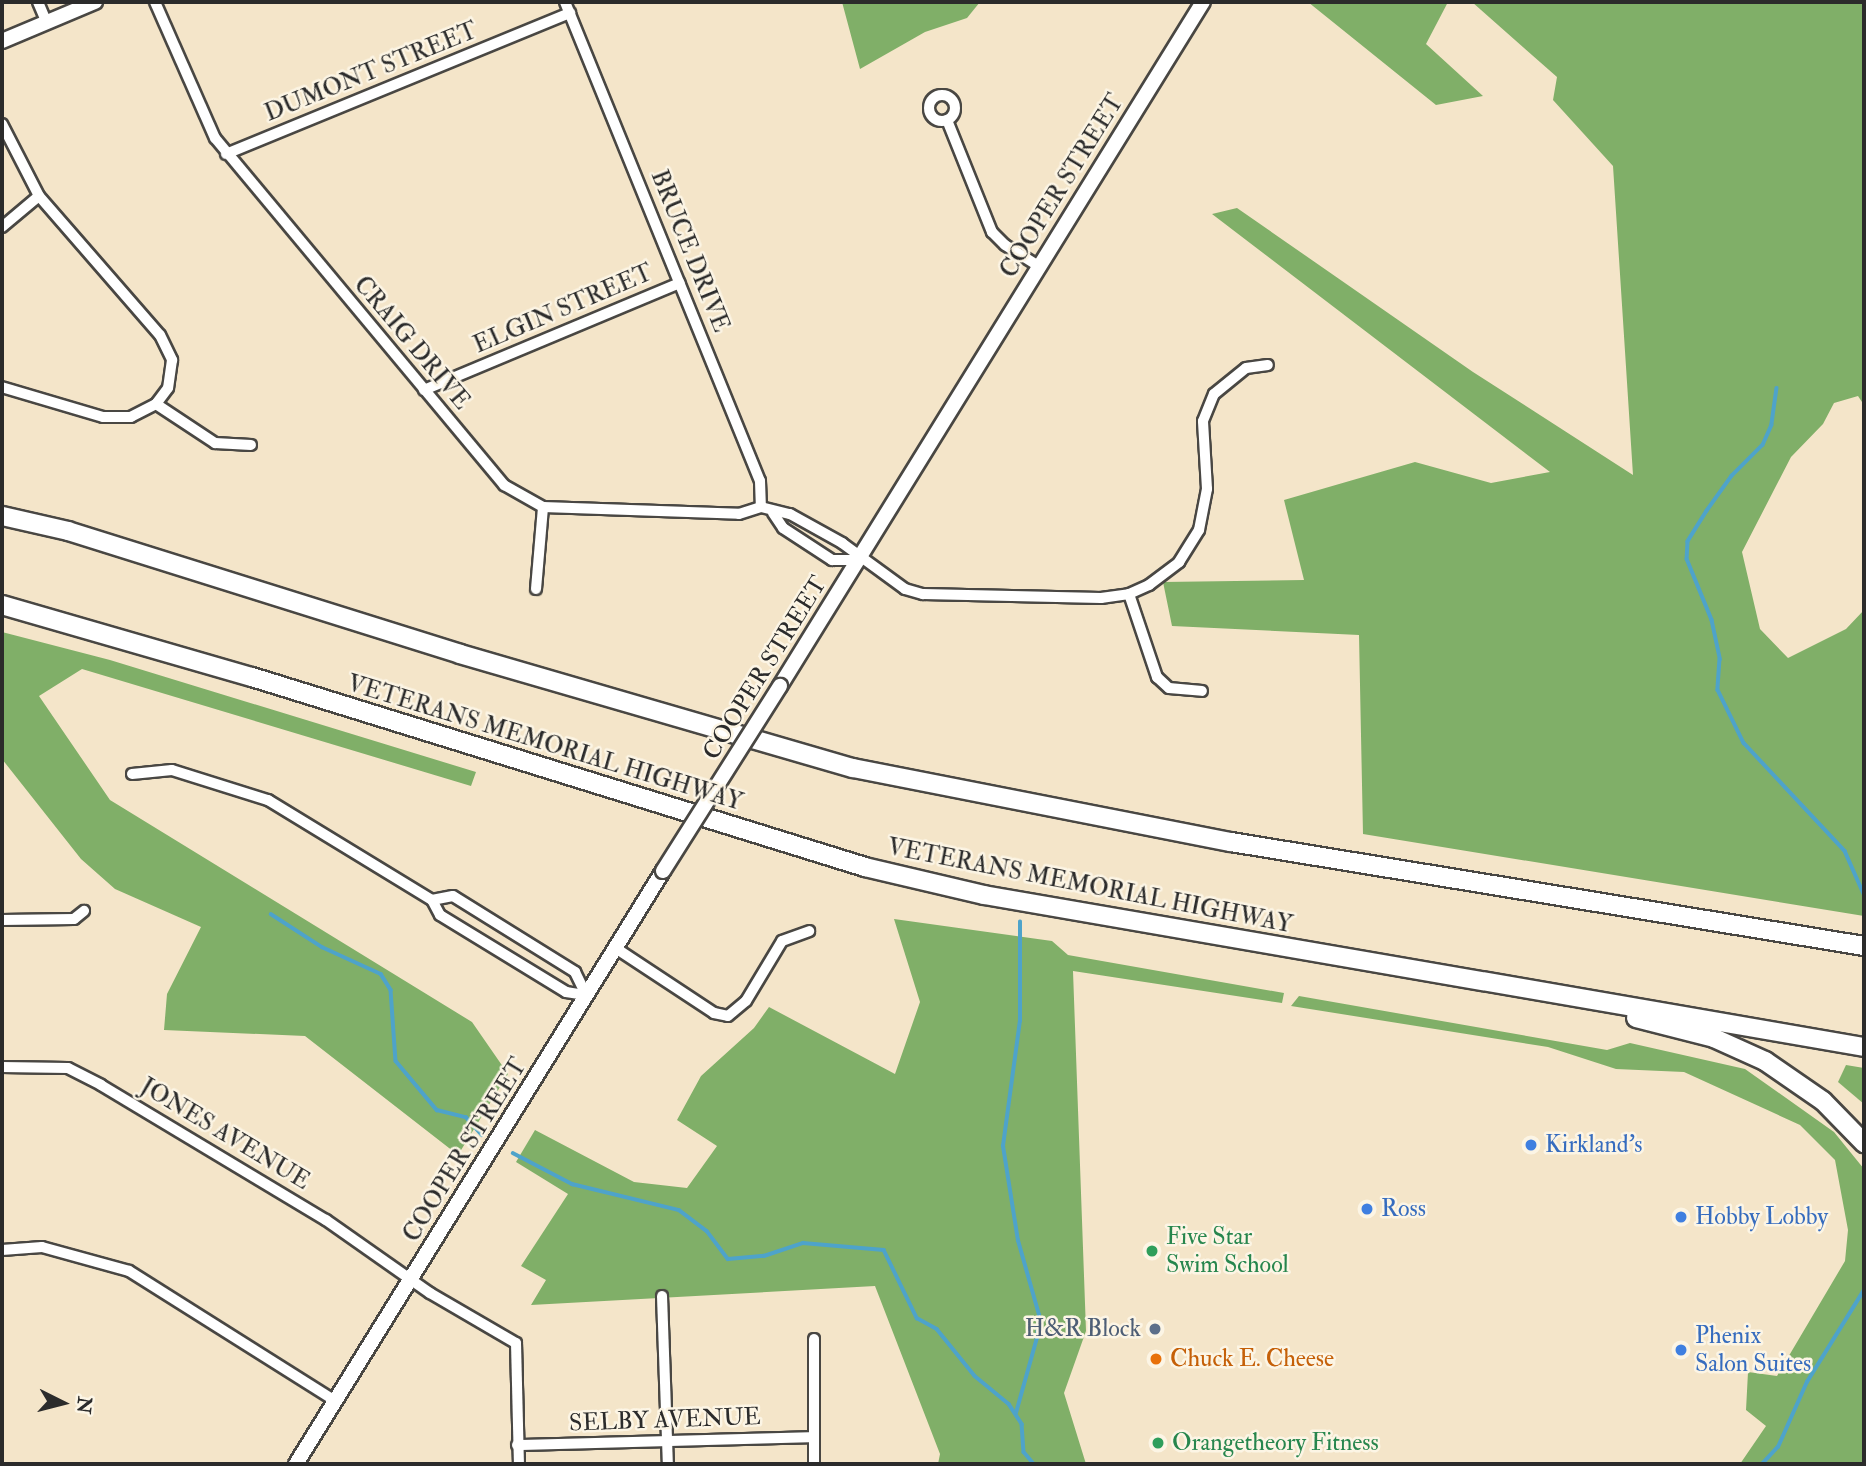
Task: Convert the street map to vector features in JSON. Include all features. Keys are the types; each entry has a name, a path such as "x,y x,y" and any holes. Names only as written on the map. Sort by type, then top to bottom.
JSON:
{"highway":[{"path":"2,516 81,535 474,658 853,768 1190,835 1864,946"},
{"name":"VETERANS MEMORIAL HIGHWAY","path":"2,605 227,669 865,867 997,897 1864,1047"},
{"path":"1461,979 1680,1029 1742,1049 1814,1094 1864,1143"}],"main road":[{"path":"2,41 96,2"},
{"name":"COOPER STREET","path":"296,1464 663,871 860,560 1203,2"}],"street":[{"path":"38,2 46,21"},
{"name":"CRAIG DRIVE","path":"155,2 188,82 226,154 504,485 543,508 739,514 761,507"},
{"name":"BRUCE DRIVE","path":"565,2 760,481 761,507"},
{"name":"DUMONT STREET","path":"226,154 570,13"},
{"path":"947,120 992,232 1005,245 1039,266"},
{"path":"2,124 39,196 168,347 171,374 168,388 156,404 117,419 2,387"},
{"path":"2,228 39,196"},
{"name":"ELGIN STREET","path":"424,390 680,283"},
{"path":"761,507 800,520 842,543 860,560 905,589 923,594 1101,598 1129,594 1167,573 1199,530 1207,489 1203,421 1214,394 1246,368 1268,365"},
{"path":"156,404 215,443 251,445"},
{"path":"536,589 543,508"},
{"path":"773,513 783,528 832,560 860,560"},
{"path":"1129,594 1157,677 1169,688 1202,691"},
{"path":"132,774 172,770 268,800 432,900 440,915 566,992 586,995"},
{"path":"432,900 453,896 575,972 586,995"},
{"path":"2,920 74,919 83,911"},
{"path":"617,948 714,1013 728,1016 746,1001 782,941 809,931"},
{"name":"JONES AVENUE","path":"2,1067 68,1068 101,1085 326,1220 413,1278 430,1293 516,1343 517,1446"},
{"path":"2,1250 43,1247 129,1271 334,1400"},
{"path":"662,1296 668,1464"},
{"path":"814,1339 814,1464"},
{"name":"SELBY AVENUE","path":"517,1446 813,1437"},
{"path":"517,1446 519,1464"}],"green space":[{"path":"842,2 980,2 967,18 925,32 860,69"},
{"path":"1308,2 1448,2 1426,44 1483,96 1436,105"},
{"path":"1472,2 1864,2 1864,405 1858,396 1834,403 1823,424 1791,457 1742,552 1760,629 1788,658 1846,629 1864,610 1864,916 1363,834 1359,635 1172,626 1163,582 1304,580 1284,500 1415,462 1491,483 1550,472 1212,214 1237,208 1473,372 1633,475 1613,166 1553,100 1557,77"},
{"path":"2,632 110,660 476,772 471,786 82,669 39,696 110,800 472,1022 508,1074 458,1155 305,1036 164,1030 167,994 201,927 115,889 81,859 2,759"},
{"path":"894,919 1052,941 1068,955 1284,993 1282,1003 1073,971 1086,1331 1064,1393 1086,1464 938,1464 940,1454 875,1286 531,1305 546,1280 521,1266 568,1194 516,1162 535,1130 634,1182 687,1188 717,1146 677,1120 701,1076 754,1028 769,1007 895,1074 920,1002"},
{"path":"1299,996 1607,1050 1630,1043 1745,1069 1834,1132 1864,1169 1864,1464 1740,1464 1766,1426 1746,1410 1748,1372 1777,1376 1845,1261 1848,1230 1835,1160 1800,1125 1684,1072 1616,1069 1548,1047 1291,1006"},
{"path":"1846,1065 1864,1068 1864,1104 1838,1082"}],"waterway":[{"path":"1777,388 1772,425 1763,445 1732,476 1707,511 1688,542 1687,559 1712,620 1720,659 1718,690 1744,743 1845,851 1864,894"},
{"path":"271,914 322,947 381,974 391,990 396,1061 437,1110 466,1117 482,1135"},
{"path":"1016,1413 1037,1338 1039,1315 1018,1241 1003,1146 1020,1021 1020,922"},
{"path":"513,1153 572,1184 679,1210 707,1231 728,1259 764,1256 803,1243 884,1250 917,1318 937,1329 975,1376 1009,1404 1022,1424 1024,1452 1034,1464"},
{"path":"1762,1464 1778,1447 1807,1382 1864,1290"}],"place":[{"name":"Kirkland's","path":"1531,1145"},
{"name":"Ross","path":"1367,1209"},
{"name":"Hobby Lobby","path":"1681,1217"},
{"name":"Five Star Swim School","path":"1152,1251"},
{"name":"H&R Block","path":"1155,1329"},
{"name":"Phenix Salon Suites","path":"1681,1350"},
{"name":"Chuck E. Cheese","path":"1156,1359"},
{"name":"Orangetheory Fitness","path":"1158,1443"}]}
